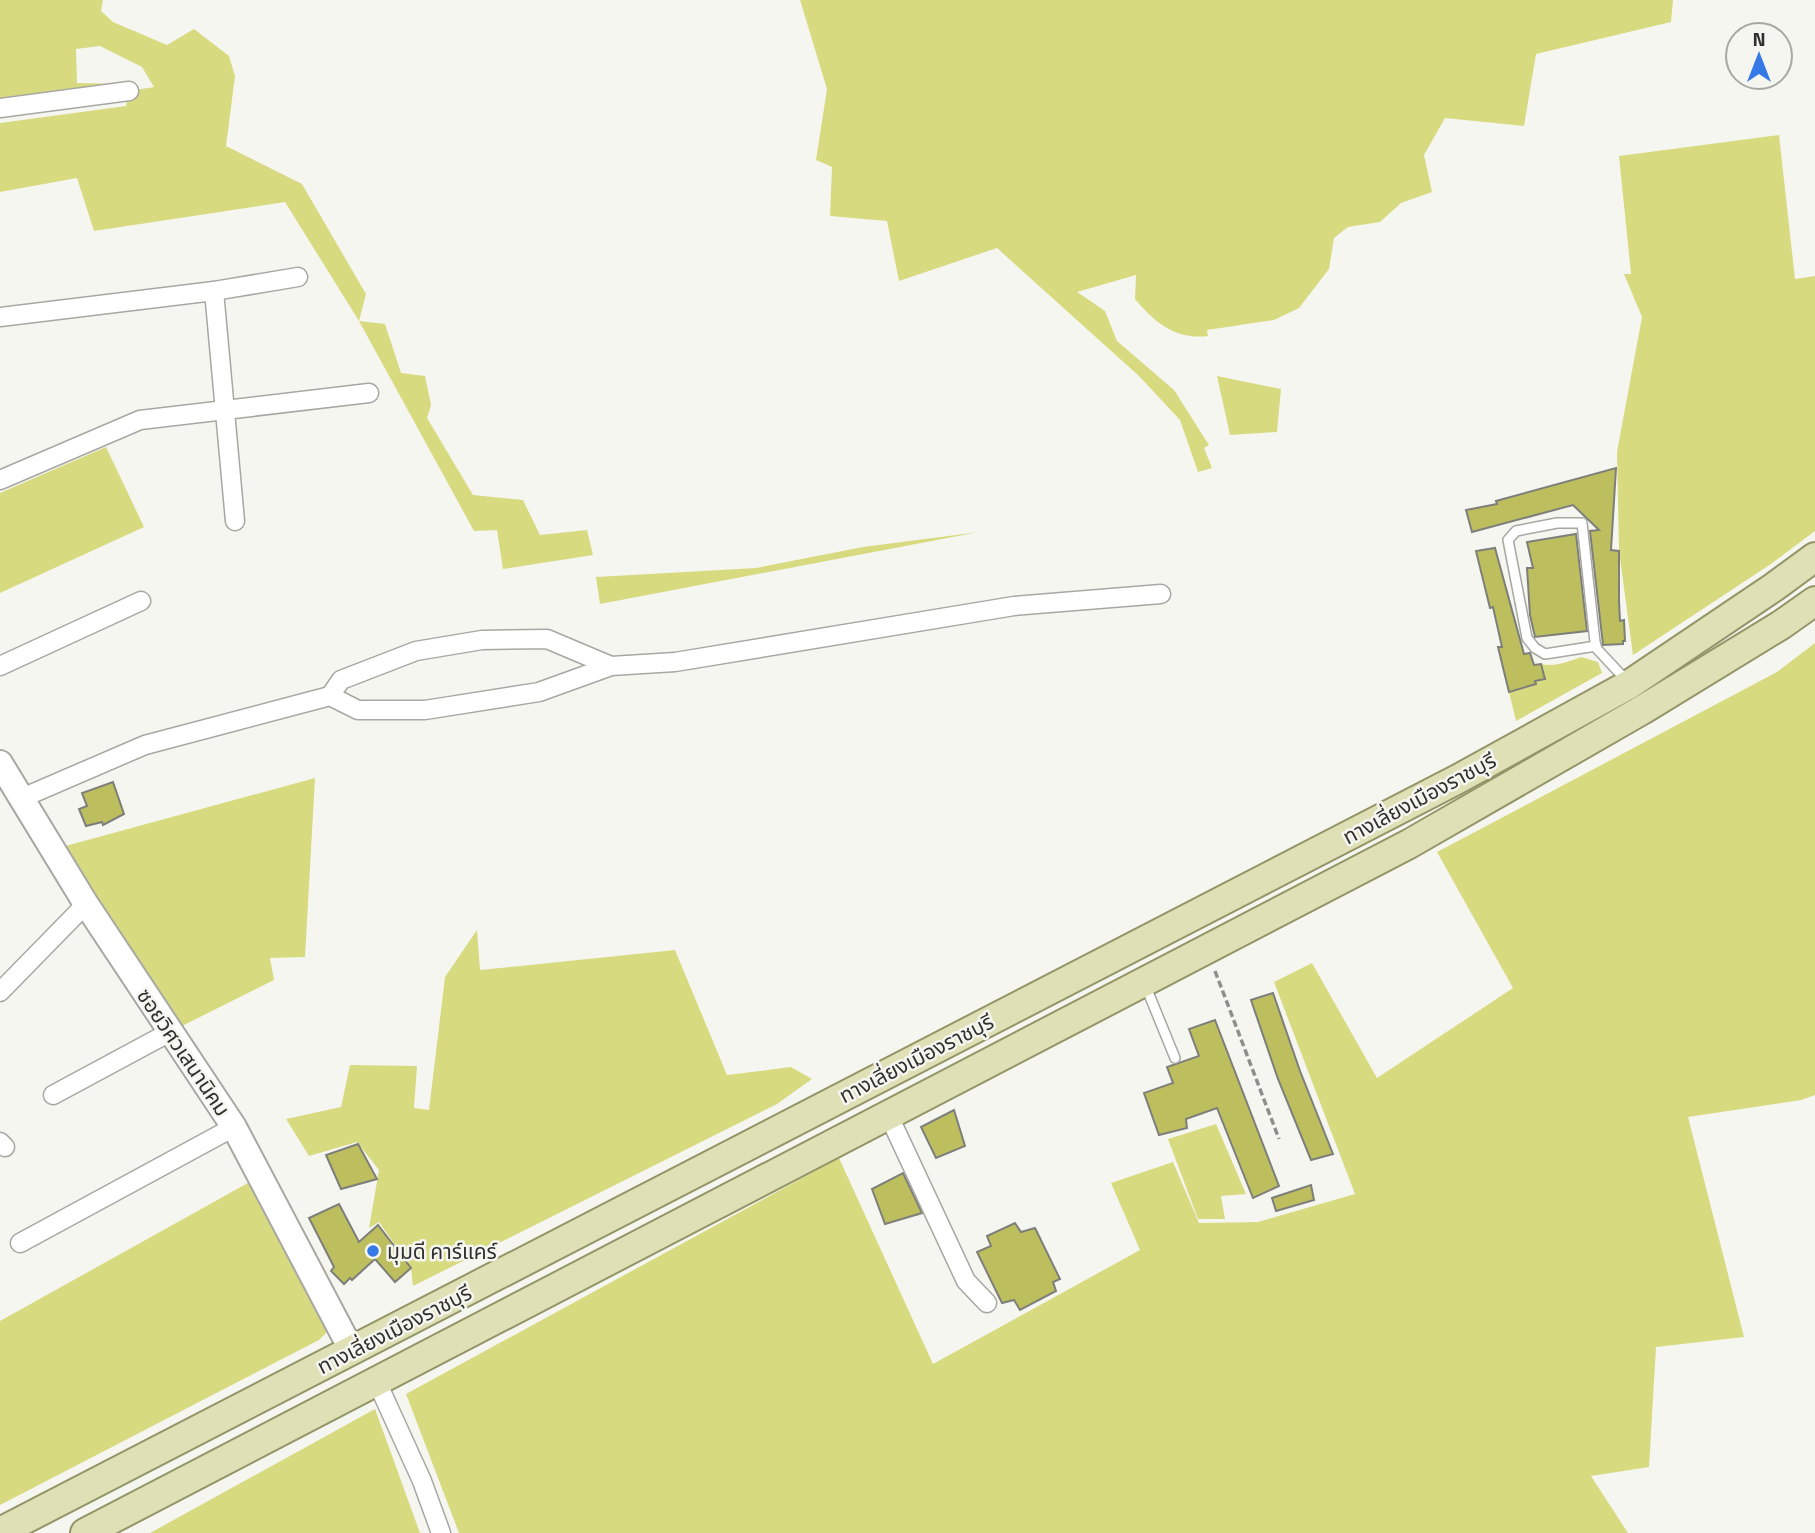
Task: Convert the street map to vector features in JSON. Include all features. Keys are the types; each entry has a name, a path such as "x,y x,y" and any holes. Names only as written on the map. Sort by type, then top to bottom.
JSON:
{"main road":[{"name":"ทางเลี่ยงเมืองราชบุรี","path":"0,1532 1458,779 1630,684 1774,587 1815,556"},
{"name":"ทางเลี่ยงเมืองราชบุรี","path":"85,1533 1409,844 1642,710 1781,625 1815,601"},
{"path":"1458,779 1473,807"}],"street":[{"path":"0,108 129,91"},
{"path":"0,317 214,291 298,277"},
{"path":"214,291 235,521"},
{"path":"0,480 139,420 369,393"},
{"path":"330,696 358,710 425,710 539,692 611,666 675,662 1014,606 1160,594"},
{"path":"0,666 141,601"},
{"path":"22,798 145,745 330,696 341,680 416,651 482,640 547,639 611,666"},
{"name":"ซอยวิศวเสนานิคม","path":"0,764 86,904 234,1127 352,1351"},
{"path":"0,992 86,904"},
{"path":"53,1095 170,1032"},
{"path":"888,1114 966,1281 987,1303"},
{"path":"20,1243 234,1127"},
{"path":"377,1382 422,1481 441,1533"}],"lane":[{"path":"1596,646 1545,654 1535,648 1527,638 1508,540 1516,531 1557,523 1582,523 1596,646 1630,684"},
{"path":"1144,982 1175,1058"}],"path":[{"path":"1206,949 1279,1139"}],"green space":[{"path":"0,0 103,0 101,11 113,22 167,45 194,29 229,56 235,76 226,146 302,184 366,294 359,321 285,202 94,231 77,178 0,192 0,123 126,106 129,92 0,108","holes":["100,46 142,67 154,87 129,91 126,84 77,83 76,49"]},
{"path":"800,0 1673,0 1671,22 1536,54 1524,126 1445,118 1424,155 1432,192 1401,203 1380,222 1348,227 1334,238 1329,269 1299,308 1274,320 1207,330 1208,336 1196,337 1167,328 1143,308 1135,299 1136,275 1077,292 1105,311 1117,341 1174,390 1209,445 1204,448 1212,468 1198,472 1180,420 1139,376 997,248 899,281 887,221 830,216 832,167 816,160 827,89"},
{"path":"1779,135 1795,279 1815,276 1815,531 1771,564 1633,655 1619,551 1617,452 1642,317 1624,274 1631,274 1619,156"},
{"path":"359,321 385,324 401,373 425,376 431,405 427,418 473,495 523,500 540,535 587,530 593,555 503,569 497,530 474,531"},
{"path":"1217,376 1281,389 1277,432 1230,435"},
{"path":"106,447 144,527 0,593 0,493"},
{"path":"979,532 600,604 596,577 756,568 863,547"},
{"path":"1815,643 1815,1095 1801,1100 1688,1117 1744,1337 1656,1347 1649,1467 1591,1476 1628,1533 459,1533 406,1394 839,1158 933,1364 1140,1250 1111,1183 1173,1162 1199,1223 1258,1222 1355,1194 1274,982 1312,963 1377,1078 1513,988 1437,852 1777,672"},
{"path":"1581,657 1598,662 1602,673 1516,721 1509,692 1545,679 1541,664 1556,664"},
{"path":"315,778 305,957 270,958 274,980 178,1028 62,847"},
{"path":"477,930 480,970 675,950 727,1075 791,1067 812,1079 777,1104 413,1286 411,1268 379,1222 369,1228 379,1170 357,1142 309,1156 286,1119 341,1107 350,1065 417,1066 414,1108 429,1110 445,977"},
{"path":"1216,1124 1246,1194 1221,1196 1225,1219 1198,1219 1168,1139"},
{"path":"255,1179 326,1321 326,1333 319,1340 0,1505 0,1321"},
{"path":"375,1409 420,1533 150,1533"}],"building":[{"path":"1616,468 1611,550 1619,551 1620,621 1624,620 1625,641 1623,644 1603,645 1590,531 1599,530 1573,505 1472,532 1466,510 1497,504 1496,501"},
{"path":"1576,534 1587,631 1535,637 1530,615 1527,568 1533,568 1527,542"},
{"path":"1495,548 1524,654 1530,653 1534,665 1541,664 1545,679 1509,692 1498,647 1502,647 1493,607 1490,608 1476,551"},
{"path":"113,782 124,814 103,825 102,822 86,826 79,809 87,806 82,793"},
{"path":"1273,993 1333,1154 1311,1160 1278,1079 1251,1000"},
{"path":"1215,1020 1279,1186 1253,1198 1217,1108 1186,1119 1187,1128 1159,1135 1144,1093 1173,1083 1167,1067 1199,1056 1189,1029"},
{"path":"954,1110 965,1146 936,1158 921,1127"},
{"path":"358,1144 377,1179 341,1189 326,1155"},
{"path":"903,1173 922,1213 885,1224 872,1189"},
{"path":"1311,1185 1314,1200 1276,1211 1272,1198"},
{"path":"339,1204 359,1242 378,1225 411,1268 395,1282 375,1259 344,1284 331,1271 334,1267 309,1218"},
{"path":"1015,1223 1021,1232 1035,1228 1060,1279 1053,1282 1056,1291 1020,1310 1014,1300 1002,1303 977,1252 991,1246 987,1236"}],"place":[{"name":"มุมดี คาร์แคร์","path":"373,1251"}]}
